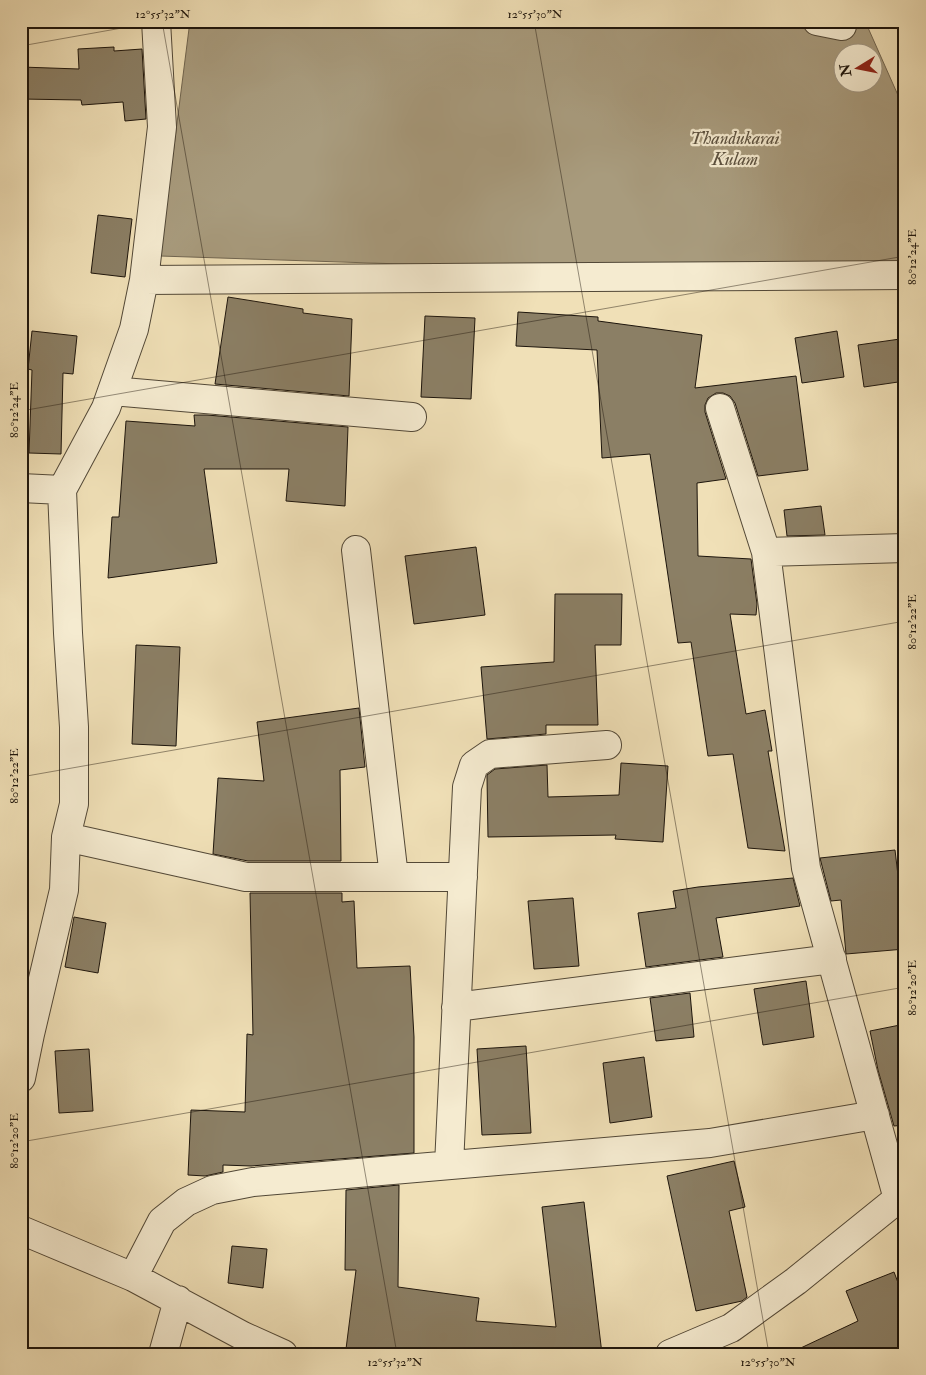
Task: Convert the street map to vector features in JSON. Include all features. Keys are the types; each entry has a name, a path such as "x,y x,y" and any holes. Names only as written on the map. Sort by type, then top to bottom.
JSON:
{"street":[{"path":"21,1078 64,890 66,838 74,804 74,727 62,490 106,408 134,329 144,280 162,127 156,21"},
{"path":"144,280 905,275"},
{"path":"112,390 412,417"},
{"path":"670,1354 731,1328 796,1281 901,1196 875,1115 806,868 766,552 720,408"},
{"path":"21,488 62,490"},
{"path":"766,552 905,548"},
{"path":"356,550 394,877"},
{"path":"449,1165 467,786 474,765 490,754 607,745"},
{"path":"66,838 246,877 462,878"},
{"path":"456,1007 832,959"},
{"path":"133,1277 162,1221 186,1202 212,1190 252,1182 710,1143 875,1115"},
{"path":"21,1230 133,1277 243,1336 283,1354"},
{"path":"163,1354 178,1300"}],"water":[{"name":"Thandukarai Kulam","path":"190,21 865,21 874,42 834,42 834,92 884,92 884,64 905,111 905,273 883,280 160,256"}],"building":[{"path":"114,47 114,51 142,49 146,119 125,121 123,102 82,105 81,100 21,99 21,67 79,69 78,49"},
{"path":"98,215 132,219 125,277 91,273"},
{"path":"228,297 303,309 303,313 352,319 349,396 215,384"},
{"path":"518,312 598,317 598,321 702,335 695,388 796,376 808,470 758,476 735,403 730,396 716,393 708,398 705,412 726,479 697,483 698,556 751,559 757,604 756,615 730,614 746,714 765,710 772,751 768,751 785,851 748,848 733,754 708,756 691,642 678,643 650,454 602,458 597,350 516,346"},
{"path":"425,316 475,318 471,399 421,397"},
{"path":"32,331 77,336 73,374 63,373 61,454 29,453 32,370 28,369"},
{"path":"837,331 844,377 802,383 795,338"},
{"path":"900,339 905,381 864,387 858,345"},
{"path":"194,415 348,427 345,506 286,501 289,469 204,469 217,563 108,578 112,517 119,517 126,421 195,426"},
{"path":"821,506 825,535 787,536 784,510"},
{"path":"476,547 485,615 414,624 405,556"},
{"path":"555,594 622,594 621,645 595,645 598,725 546,725 546,734 487,739 481,667 554,662"},
{"path":"136,645 180,647 176,746 132,744"},
{"path":"359,708 365,767 340,770 341,861 248,861 213,854 218,778 264,781 257,722"},
{"path":"621,763 668,766 663,842 615,839 616,835 488,837 487,775 495,769 547,765 548,797 619,795"},
{"path":"895,850 901,901 903,901 905,949 846,954 841,900 831,901 820,858"},
{"path":"793,878 800,906 716,918 723,957 646,967 638,913 676,908 673,891"},
{"path":"250,893 342,893 342,902 354,901 357,968 410,966 414,1037 414,1153 251,1166 223,1165 223,1172 205,1176 188,1175 191,1110 245,1112 247,1034 253,1035"},
{"path":"573,898 579,966 534,969 528,901"},
{"path":"74,917 106,923 98,973 65,967"},
{"path":"806,981 814,1037 763,1045 754,989"},
{"path":"690,993 694,1037 656,1041 650,998"},
{"path":"905,1024 905,1125 894,1126 878,1070 870,1031"},
{"path":"526,1046 531,1133 482,1135 477,1049"},
{"path":"89,1049 93,1111 59,1113 55,1051"},
{"path":"644,1057 652,1117 610,1123 603,1063"},
{"path":"734,1161 745,1207 729,1211 747,1297 742,1301 696,1311 667,1176"},
{"path":"399,1185 398,1287 479,1298 476,1321 556,1327 542,1207 584,1202 602,1354 383,1354 346,1349 356,1270 345,1270 346,1190"},
{"path":"232,1246 267,1249 263,1288 228,1283"},
{"path":"894,1272 905,1301 905,1354 788,1354 858,1321 846,1291"}]}
